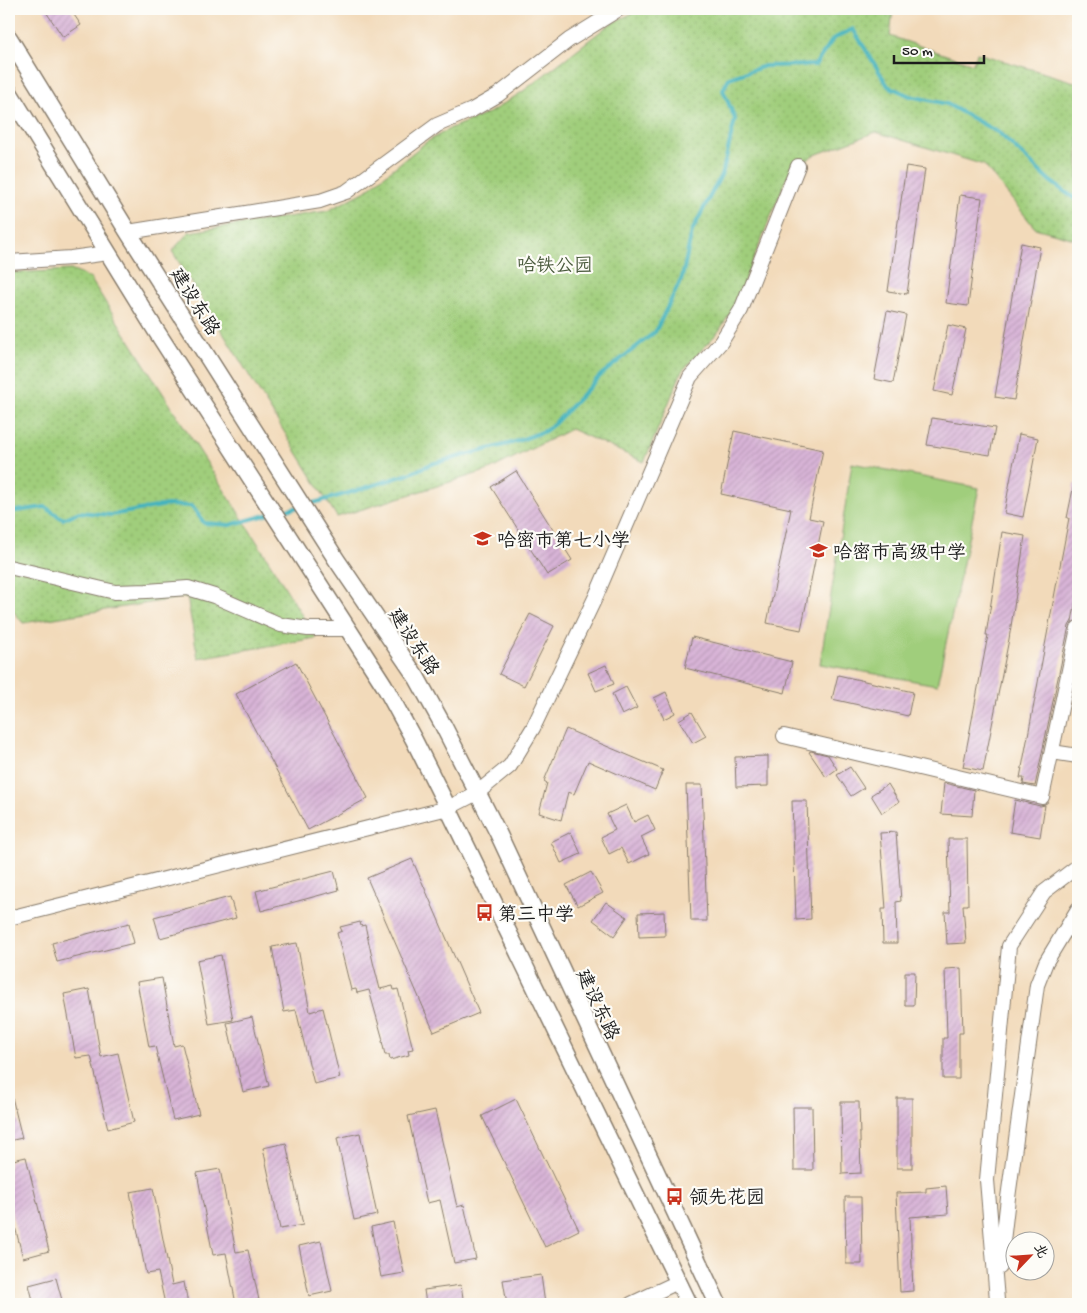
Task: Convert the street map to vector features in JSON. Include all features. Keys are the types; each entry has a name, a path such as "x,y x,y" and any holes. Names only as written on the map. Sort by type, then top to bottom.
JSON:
{"main road":[{"name":"建设东路","path":"9,38 128,232 336,559 417,678 506,850 718,1304"},
{"path":"9,92 155,329 388,693 448,808 689,1304"}],"street":[{"path":"128,232 320,201 346,192 438,125 472,110 498,95 569,40 618,9"},
{"path":"9,918 448,808 477,793 510,766 533,728 596,596 690,377 721,342 741,310 798,166"},
{"path":"9,262 71,258 108,253"},
{"path":"9,566 115,592 147,592 188,588 214,596 280,625 308,630 348,630"},
{"path":"784,736 1042,797 1078,628"},
{"path":"1052,752 1078,756"},
{"path":"996,1302 987,1180 1009,946 1044,892 1078,866"},
{"path":"996,1302 1010,1179 1037,985 1046,962 1078,909"},
{"path":"630,1304 678,1282"}],"green space":[{"name":"哈铁公园","path":"641,9 893,9 890,36 973,64 977,53 1078,83 1078,240 1035,228 984,165 876,132 812,156 786,179 734,307 719,331 682,371 644,462 571,429 489,470 337,517 172,251 189,232 327,211 364,192 425,143 451,128 489,113 522,92 610,24"},
{"path":"71,270 90,278 316,638 198,658 187,597 23,623 9,606 9,273"},
{"path":"852,463 979,488 937,685 820,664"}],"building":[{"path":"44,9 70,9 81,25 63,37"},
{"path":"906,166 925,169 907,294 888,291"},
{"path":"960,195 982,198 968,306 946,303"},
{"path":"1021,243 1040,247 1014,400 995,397"},
{"path":"887,311 906,315 893,383 874,379"},
{"path":"948,325 966,329 952,395 934,391"},
{"path":"932,418 995,428 990,455 927,445"},
{"path":"734,431 823,450 809,518 823,521 801,630 767,623 791,509 721,494"},
{"path":"1019,434 1038,438 1023,517 1004,513"},
{"path":"516,471 572,560 547,575 491,487"},
{"path":"1074,484 1078,484 1078,591 1035,786 1023,784 1024,778 1020,778"},
{"path":"1002,532 1025,536 1009,639 983,771 963,767 988,635 986,635"},
{"path":"530,614 554,626 524,686 499,674"},
{"path":"692,637 792,662 785,693 685,668"},
{"path":"296,662 368,798 308,830 236,694"},
{"path":"606,665 614,684 596,691 588,673"},
{"path":"838,675 913,692 908,716 832,699"},
{"path":"626,687 637,708 622,715 612,694"},
{"path":"666,692 675,713 664,719 654,698"},
{"path":"692,712 706,736 693,743 679,720"},
{"path":"566,729 663,770 655,790 588,761 574,794 568,792 561,820 539,813 547,783 544,781"},
{"path":"809,752 828,755 837,769 826,777"},
{"path":"768,756 768,786 736,787 735,757"},
{"path":"850,767 864,788 851,796 837,775"},
{"path":"944,783 974,790 972,816 941,814"},
{"path":"888,784 899,802 882,813 871,795"},
{"path":"686,785 702,785 707,921 691,921"},
{"path":"1015,800 1040,806 1045,805 1040,837 1010,832"},
{"path":"792,801 807,801 811,919 796,920"},
{"path":"626,805 634,822 648,815 655,830 641,837 649,854 629,864 621,848 609,854 601,837 615,830 607,814"},
{"path":"571,832 581,854 561,863 551,842"},
{"path":"896,832 901,901 896,902 897,943 883,943 882,909 886,909 880,833"},
{"path":"948,839 967,839 968,905 963,905 966,943 947,944 945,912 950,912"},
{"path":"412,859 479,1013 434,1032 367,878"},
{"path":"334,871 339,890 261,911 256,891"},
{"path":"591,872 603,893 578,906 566,885"},
{"path":"230,897 236,918 160,938 154,917"},
{"path":"606,902 627,917 614,936 593,920"},
{"path":"664,912 665,936 639,937 638,913"},
{"path":"360,922 361,926 365,925 380,989 393,986 394,990 398,989 413,1049 408,1050 409,1055 390,1060 389,1055 385,1055 383,1040 369,990 357,993 356,989 351,990 337,933 342,931 340,927"},
{"path":"129,923 134,943 57,962 52,943"},
{"path":"297,943 310,1012 323,1008 340,1078 314,1084 296,1010 284,1012 272,947"},
{"path":"221,955 233,1020 209,1024 197,960"},
{"path":"961,968 963,1033 959,1033 959,1079 943,1079 943,1038 947,1038 945,969"},
{"path":"905,972 915,972 914,1005 905,1005"},
{"path":"162,978 174,1046 182,1044 199,1114 173,1120 155,1046 149,1047 137,982"},
{"path":"89,989 101,1057 118,1053 134,1122 108,1129 91,1056 76,1058 64,994"},
{"path":"252,1017 269,1086 243,1092 227,1023"},
{"path":"12,1097 22,1138 9,1141 9,1098"},
{"path":"897,1098 912,1098 912,1168 897,1168"},
{"path":"516,1099 579,1230 545,1247 482,1116"},
{"path":"841,1102 859,1102 861,1173 842,1174"},
{"path":"793,1107 812,1107 813,1170 794,1170"},
{"path":"435,1110 457,1207 464,1205 476,1259 454,1263 440,1200 427,1203 408,1116"},
{"path":"360,1133 377,1215 354,1220 337,1138"},
{"path":"286,1143 303,1225 280,1229 263,1148"},
{"path":"26,1157 49,1251 23,1258 9,1203 9,1161"},
{"path":"220,1169 236,1252 248,1250 259,1300 236,1304 226,1253 213,1255 197,1173"},
{"path":"946,1186 948,1214 910,1217 913,1291 900,1292 896,1193 926,1192 926,1188"},
{"path":"153,1188 172,1285 184,1282 188,1304 165,1304 158,1272 146,1274 130,1192"},
{"path":"845,1197 861,1197 862,1264 846,1264"},
{"path":"393,1222 404,1273 381,1277 371,1227"},
{"path":"321,1241 332,1291 309,1296 299,1246"},
{"path":"541,1275 545,1304 507,1304 503,1280"},
{"path":"56,1278 63,1304 34,1304 29,1285"},
{"path":"461,1285 464,1304 426,1304 424,1290"}],"waterway":[{"path":"306,505 409,474 431,464 512,443 545,431 554,424 602,374 655,332 682,278 692,231 723,171 735,119 723,90 729,78 765,66 815,65 833,39 853,29 888,86 910,96 947,104 999,133 1050,181 1078,201"},
{"path":"9,512 45,507 63,519 79,512 111,515 167,505 192,506 204,523 230,525 270,514"},
{"path":"279,512 299,507"}],"place":[{"name":"哈密市第七小学","path":"483,539"},
{"name":"哈密市高级中学","path":"819,551"},
{"name":"第三中学","path":"484,913"},
{"name":"领先花园","path":"675,1196"}]}
